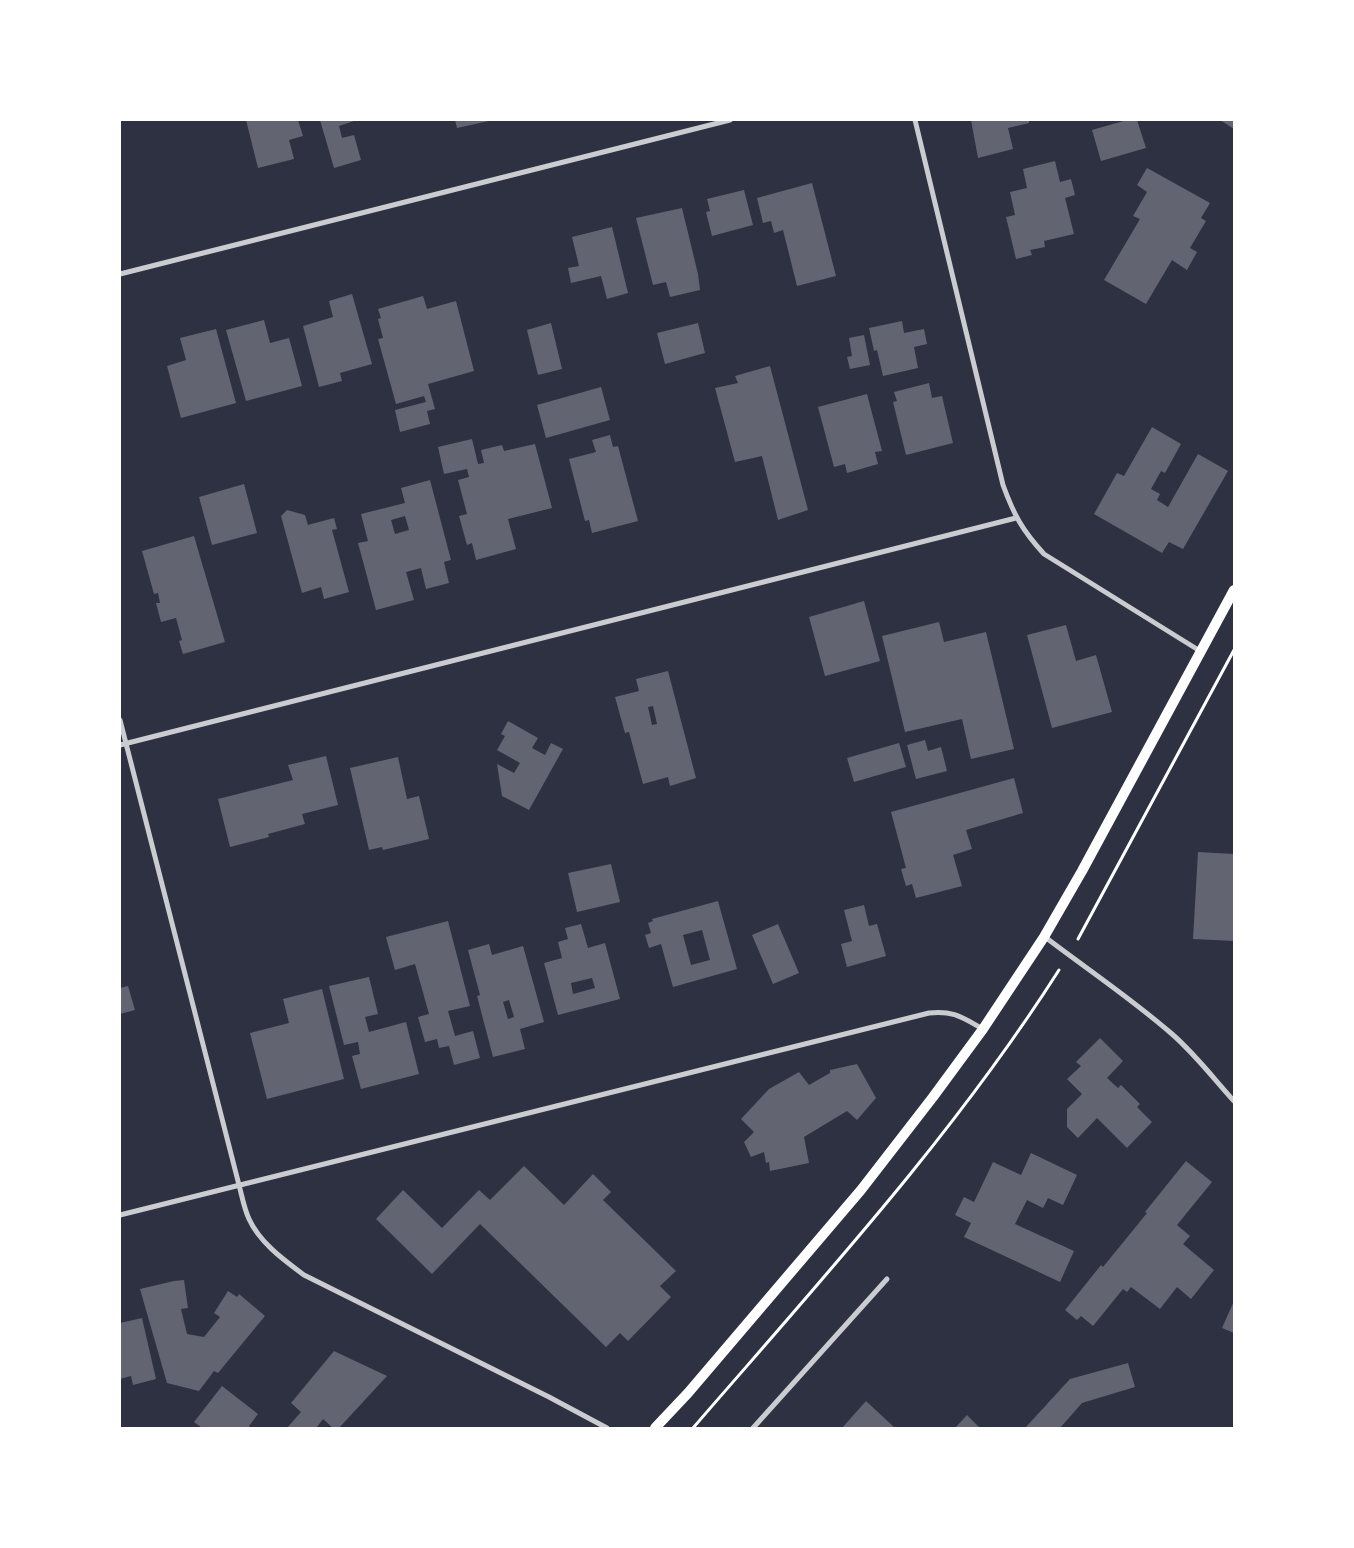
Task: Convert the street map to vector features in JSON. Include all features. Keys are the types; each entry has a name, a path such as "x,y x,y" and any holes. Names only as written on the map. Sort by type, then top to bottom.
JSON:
{"main road":[{"path":"655,1428 707,1371 861,1190 983,1030 1044,937 1116,810 1234,590"}],"street":[{"path":"120,274 730,120"},
{"path":"915,120 1003,485 1016,518 1030,540 1044,554 1200,651"},
{"path":"120,745 1016,518"},
{"path":"120,720 239,1184 249,1220 254,1228 276,1253 304,1275 549,1397 607,1428"},
{"path":"1044,937 1167,1030 1193,1055 1234,1101"},
{"path":"120,1215 929,1013 947,1012 954,1014 983,1030"},
{"path":"753,1428 887,1278"}],"path":[{"path":"1085,929 1234,650"},
{"path":"693,1428 878,1214 998,1061 1051,983"}],"building":[{"path":"246,120 298,120 303,136 289,140 294,159 258,168"},
{"path":"320,120 357,120 339,126 342,138 354,135 361,160 334,168"},
{"path":"455,120 489,120 489,121 457,128"},
{"path":"971,120 1029,120 1029,123 1008,128 1013,149 978,158"},
{"path":"1127,120 1137,120 1146,148 1101,161 1092,130"},
{"path":"1220,120 1234,120 1234,129"},
{"path":"1055,161 1060,182 1071,179 1075,195 1065,198 1074,234 1044,241 1045,247 1030,250 1032,255 1016,259 1006,217 1015,215 1010,192 1027,188 1023,169"},
{"path":"1147,168 1210,203 1201,218 1206,221 1190,248 1197,252 1187,270 1172,260 1146,304 1104,280 1140,219 1133,216 1147,192 1137,185"},
{"path":"812,183 836,276 797,286 783,230 774,233 771,221 763,223 757,198"},
{"path":"744,190 753,225 712,236 706,212 710,211 707,199"},
{"path":"682,208 700,290 670,297 666,282 653,285 636,218"},
{"path":"612,227 628,293 607,299 601,276 571,283 568,268 579,266 572,237"},
{"path":"352,294 372,364 340,373 342,381 319,387 303,326 333,317 329,301"},
{"path":"423,296 427,309 456,301 474,371 428,384 435,409 427,411 430,424 400,432 395,410 426,402 424,396 396,404 378,339 383,338 378,319 381,318 378,309"},
{"path":"264,320 270,343 289,338 302,386 246,401 226,330"},
{"path":"902,321 904,333 924,329 927,344 914,347 918,368 883,376 877,350 874,351 869,328"},
{"path":"551,323 562,369 538,375 527,330"},
{"path":"698,323 705,353 665,364 657,333"},
{"path":"216,329 236,403 181,418 167,366 186,360 180,338"},
{"path":"864,335 870,365 850,369 847,357 852,356 849,338"},
{"path":"770,366 808,510 778,520 762,456 735,462 715,388 738,383 735,376"},
{"path":"929,383 932,398 942,396 953,443 906,455 893,402 897,401 894,392"},
{"path":"601,387 610,420 546,438 537,405"},
{"path":"867,394 882,451 875,452 878,464 847,473 845,464 834,467 818,407"},
{"path":"1152,427 1181,444 1165,473 1161,471 1151,489 1160,494 1157,500 1168,507 1198,454 1228,471 1183,549 1169,542 1162,553 1094,514 1117,473 1124,476"},
{"path":"610,435 613,447 618,446 638,521 592,533 589,520 585,521 569,459 596,452 592,440"},
{"path":"472,439 478,464 484,463 481,450 502,445 504,451 535,444 552,508 508,519 516,549 476,560 472,543 467,545 459,516 467,514 458,480 469,477 467,469 444,474 438,447"},
{"path":"430,480 451,560 444,562 449,583 426,589 421,568 406,572 414,600 376,610 358,543 368,541 361,514 405,503 401,488","holes":["405,516 409,530 395,534 391,520"]},
{"path":"244,484 257,533 212,545 199,497"},
{"path":"287,510 305,515 308,525 334,518 337,529 332,530 349,592 324,599 321,587 302,593 281,516"},
{"path":"194,536 225,642 183,654 179,641 182,640 176,618 161,622 156,603 160,603 158,593 154,594 142,551"},
{"path":"864,601 880,661 825,676 809,617"},
{"path":"939,622 944,642 986,632 1014,749 971,759 962,719 905,732 882,636"},
{"path":"1066,625 1076,661 1096,655 1112,712 1052,728 1027,635"},
{"path":"668,671 696,778 670,786 668,777 643,784 629,732 625,733 615,697 639,691 636,679","holes":["653,706 657,724 652,725 648,707"]},
{"path":"508,721 538,738 532,748 545,755 551,743 563,749 529,810 502,796 497,764 514,773 520,763 497,750 505,736 501,734"},
{"path":"925,740 928,751 941,747 947,771 916,779 907,745"},
{"path":"899,743 906,767 854,782 847,758"},
{"path":"326,756 338,805 302,814 305,824 268,834 269,837 230,847 218,799 293,780 288,765"},
{"path":"398,757 407,799 419,796 429,839 383,850 382,847 369,850 350,768"},
{"path":"1014,778 1023,813 966,830 972,849 953,855 962,886 916,898 912,884 906,886 901,869 906,868 891,812"},
{"path":"1198,852 1234,854 1234,941 1193,939"},
{"path":"611,864 620,902 577,912 568,873"},
{"path":"718,901 737,969 673,987 661,944 649,948 645,935 651,933 648,923 653,921 652,919","holes":["702,930 710,960 691,965 683,935"]},
{"path":"864,905 869,926 877,924 886,956 847,967 841,944 852,941 844,910"},
{"path":"448,921 470,1006 448,1011 455,1036 473,1031 480,1058 454,1065 449,1046 439,1048 437,1039 425,1042 418,1017 429,1014 415,964 395,970 386,937"},
{"path":"581,924 588,948 605,943 620,999 558,1015 544,963 562,958 558,942 568,939 565,928","holes":["592,978 595,988 573,994 571,983"]},
{"path":"778,924 799,973 773,984 752,935"},
{"path":"489,944 492,955 523,946 544,1022 520,1029 525,1049 493,1057 477,996 480,995 468,950","holes":["509,1000 514,1017 508,1019 503,1002"]},
{"path":"369,977 378,1014 365,1017 369,1032 406,1022 419,1074 361,1089 352,1056 360,1054 358,1042 344,1045 329,986"},
{"path":"128,986 135,1010 120,1014 120,988"},
{"path":"322,989 344,1079 267,1099 250,1033 289,1023 283,999"},
{"path":"1100,1038 1123,1061 1107,1078 1118,1088 1121,1085 1140,1104 1137,1107 1152,1122 1127,1148 1097,1118 1078,1138 1067,1127 1067,1109 1082,1094 1067,1079 1081,1066 1076,1062"},
{"path":"857,1064 876,1098 857,1120 847,1111 804,1137 809,1163 770,1171 769,1162 766,1163 764,1152 751,1157 744,1142 754,1132 741,1119 769,1089 799,1072 809,1085 830,1073 830,1070"},
{"path":"1031,1153 1077,1175 1063,1205 1048,1198 1043,1208 1027,1200 1015,1224 1074,1251 1060,1282 964,1237 971,1223 955,1215 964,1197 974,1202 993,1162 1021,1175"},
{"path":"1186,1161 1212,1182 1177,1225 1190,1236 1183,1244 1214,1270 1191,1299 1177,1287 1160,1309 1131,1287 1127,1292 1123,1289 1093,1326 1081,1316 1077,1320 1065,1310 1101,1265 1103,1267 1147,1213 1145,1212"},
{"path":"524,1166 564,1205 593,1174 611,1192 603,1200 676,1271 660,1286 671,1297 628,1341 620,1333 606,1347 480,1224 432,1274 376,1219 403,1190 442,1228 479,1190 490,1200"},
{"path":"184,1280 188,1308 181,1309 187,1334 204,1337 220,1317 214,1313 228,1291 237,1297 239,1294 265,1316 218,1373 214,1371 199,1391 167,1383 140,1289"},
{"path":"1234,1301 1234,1333 1222,1328"},
{"path":"142,1318 156,1379 133,1385 131,1376 120,1379 120,1323"},
{"path":"334,1351 387,1376 339,1428 333,1428 323,1419 318,1428 287,1428 301,1412 291,1403"},
{"path":"1128,1363 1135,1387 1082,1403 1060,1428 1025,1428 1070,1379"},
{"path":"222,1386 258,1414 249,1426 251,1428 202,1428 194,1422"},
{"path":"866,1401 895,1428 842,1428"},
{"path":"967,1415 980,1428 955,1428"}]}
